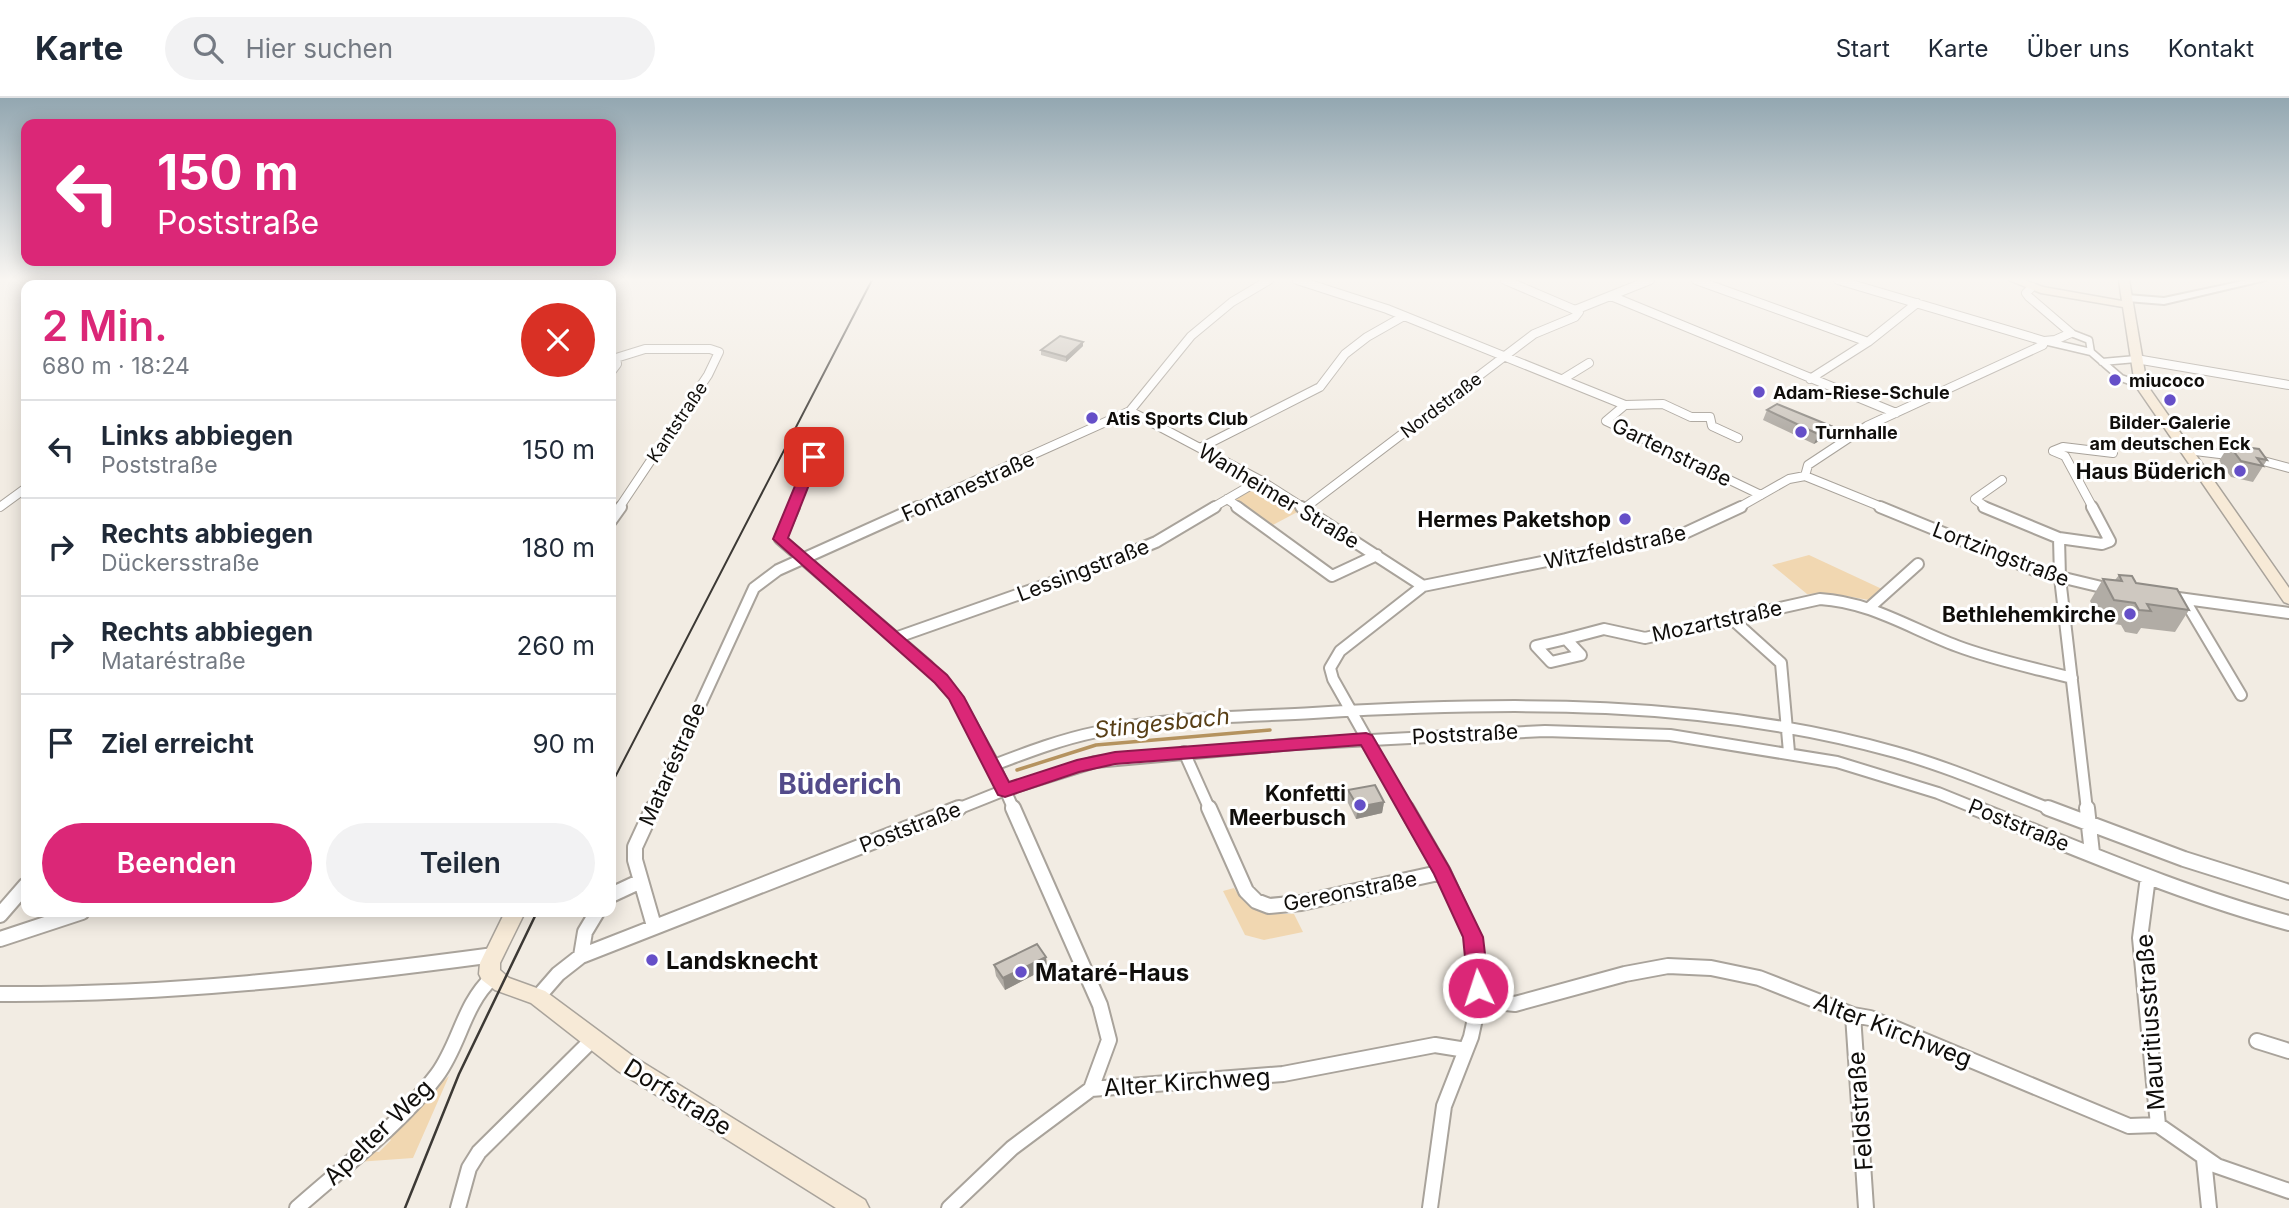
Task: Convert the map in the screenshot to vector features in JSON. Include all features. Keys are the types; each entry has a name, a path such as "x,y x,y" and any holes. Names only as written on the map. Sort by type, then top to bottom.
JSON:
{"main road":[{"path":"2132,332 2141,385 2289,599"},
{"path":"497,981 488,969 513,917"},
{"name":"Dorfstraße","path":"497,981 538,997 592,1040 637,1071 857,1208"}],"street":[{"path":"1130,411 1196,332"},
{"path":"1200,448 1320,387 1328,371 1361,341 1377,332"},
{"name":"Gartenstraße","path":"1444,332 1625,405 1663,404 1691,417 1710,417 1712,426 1738,438"},
{"name":"Nordstraße","path":"1306,508 1539,332"},
{"path":"1702,332 1713,340 1896,413"},
{"path":"1840,332 1868,342"},
{"path":"1810,379 1881,332"},
{"path":"2013,332 2091,352 2121,378 2141,385"},
{"path":"2070,333 2089,340 2091,352"},
{"name":"Witzfeldstraße","path":"1430,1208 1444,1106 1466,1050 1477,1000 1478,966 1473,937 1443,872 1333,679 1330,667 1333,659 1423,586 1660,540 1708,524 1788,479 1805,476 1808,465 1867,426 2043,345 2044,341 2055,340 2070,333"},
{"name":"Kantstraße","path":"616,358 645,349 710,349 719,352 708,375 616,513"},
{"path":"2102,362 2136,359 2289,385"},
{"path":"1563,379 1588,363"},
{"name":"Gartenstraße","path":"1625,405 1605,421 1761,495"},
{"name":"Wanheimer Straße","path":"1130,411 1260,480 1423,586"},
{"name":"Fontanestraße","path":"805,559 1130,411"},
{"path":"2002,480 1975,499 1986,508 2059,538 2108,544 2110,541 2065,456 2053,451 2063,447 2113,453"},
{"path":"2187,450 2250,458 2289,468"},
{"path":"814,457 780,539 928,665 956,697 994,765 1100,1005 1109,1040 1091,1089"},
{"name":"Lortzingstraße","path":"1805,476 2015,563 2060,578 2118,590"},
{"name":"Lessingstraße","path":"895,638 1088,570 1156,542 1260,480"},
{"path":"0,507 21,492"},
{"path":"1227,499 1332,576 1377,555"},
{"path":"2059,538 2060,578 2092,853"},
{"name":"Mataréstraße","path":"654,926 635,860 635,847 744,607 788,568 805,559"},
{"path":"1868,608 1918,564"},
{"path":"2158,595 2289,613"},
{"name":"Mozartstraße","path":"1566,639 1604,629 1645,638 1820,599 1838,599 1868,608 1958,646 2072,678"},
{"path":"2184,599 2241,695"},
{"path":"1732,619 1781,663 1789,752"},
{"name":"Poststraße","path":"994,765 1052,744 1139,725 1349,710 1541,703 1674,712 1785,727 1896,751 2206,868 2289,892"},
{"name":"Poststraße","path":"538,997 558,974 581,957 654,926 1005,790 1095,762 1184,752 1366,739 1545,731 1670,735 1789,752 1889,776 2148,877 2244,911 2289,923"},
{"name":"Gereonstraße","path":"1184,752 1246,891 1256,901 1269,906 1301,903 1443,872"},
{"name":"Mauritiusstraße","path":"2148,877 2140,938 2158,1125"},
{"path":"616,893 641,881"},
{"path":"0,915 21,891"},
{"path":"0,939 67,917"},
{"path":"581,957 585,932 594,917"},
{"path":"0,994 64,995 229,988 494,955"},
{"name":"Alter Kirchweg","path":"1477,1000 1515,1004 1625,974 1668,966 1711,968 1759,978 1853,1015 1870,1018 2129,1126 2158,1125"},
{"name":"Apelter Weg","path":"297,1208 391,1123 430,1083 445,1063 475,995 497,981"},
{"name":"Feldstraße","path":"1853,1015 1867,1208"},
{"path":"458,1208 469,1168 479,1152 592,1040"},
{"path":"2257,1041 2289,1051"},
{"name":"Alter Kirchweg","path":"948,1208 1012,1148 1091,1089 1283,1074 1435,1045 1466,1050"},
{"path":"2158,1125 2204,1159 2289,1191"},
{"path":"2204,1159 2209,1208"}],"shaded area":[{"path":"1260,483 1303,509 1269,527 1232,500"},
{"path":"1809,555 1882,589 1869,600 1829,593 1807,594 1772,565"},
{"path":"1234,888 1252,908 1274,914 1294,914 1303,932 1264,940 1245,935 1223,891"},
{"path":"449,1076 413,1158 357,1162 369,1151 379,1152 391,1140 386,1135"}],"building":[{"path":"1060,336 1083,342 1066,357 1041,350"},
{"path":"1777,404 1831,426 1818,434 1767,410"},
{"path":"2229,445 2259,449 2267,460 2257,458 2263,466 2241,461"},
{"path":"2119,575 2132,576 2136,583 2177,589 2189,610 2147,604 2151,611 2139,610 2135,603 2114,600 2103,579 2122,581"},
{"path":"1375,785 1384,802 1358,807 1348,790"},
{"path":"1037,944 1046,957 1003,978 994,965"}],"waterway":[{"name":"Stingesbach","path":"1017,770 1096,745 1270,730"}],"tram line":[{"path":"616,775 845,332"},
{"path":"405,1208 459,1074 535,917"}],"place":[{"name":"miucoco","path":"2115,380"},
{"name":"Adam-Riese-Schule","path":"1759,392"},
{"name":"Bilder-Galerie am deutschen Eck","path":"2170,400"},
{"name":"Atis Sports Club","path":"1092,418"},
{"name":"Turnhalle","path":"1801,432"},
{"name":"Haus Büderich","path":"2240,471"},
{"name":"Hermes Paketshop","path":"1625,519"},
{"name":"Bethlehemkirche","path":"2130,614"},
{"name":"Konfetti Meerbusch","path":"1360,805"},
{"name":"Landsknecht","path":"652,960"},
{"name":"Mataré-Haus","path":"1021,972"}],"district":[{"name":"Büderich","path":"840,784"}],"route":[{"path":"814,457 780,539 941,679 956,697 1005,790 1077,766 1115,758 1366,739 1443,872 1473,937 1478,966 1478,988"}]}
